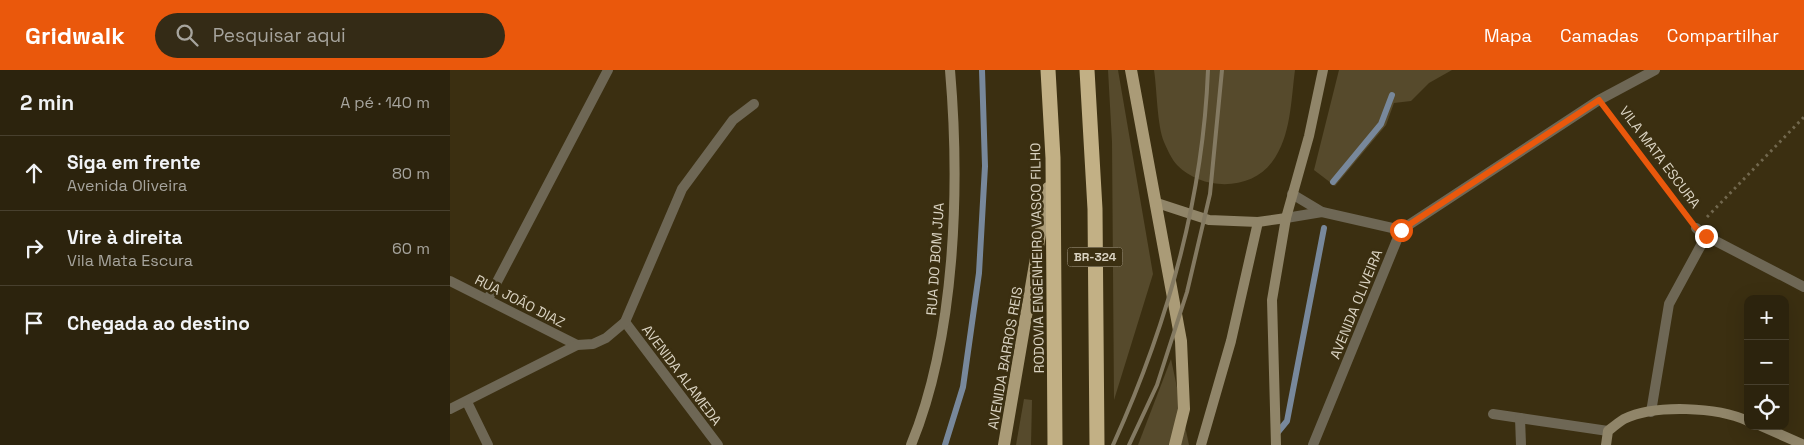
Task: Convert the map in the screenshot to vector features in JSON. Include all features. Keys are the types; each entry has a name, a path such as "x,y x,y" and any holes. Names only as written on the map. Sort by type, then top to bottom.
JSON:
{"highway":[{"name":"RODOVIA ENGENHEIRO VASCO FILHO","path":"1048,70 1053,158 1054,445"},
{"name":"BR-324","path":"1088,70 1095,209 1097,445"}],"main road":[{"path":"1131,70 1181,341 1184,409 1175,445"},
{"name":"AVENIDA BARROS REIS","path":"1004,445 1053,158"}],"street":[{"path":"488,299 608,70"},
{"name":"RUA DO BOM JUA","path":"911,445 932,380 943,328 955,163 950,70"},
{"path":"1276,445 1272,300 1286,218 1309,136 1323,70"},
{"path":"1292,194 1322,212 1401,230 1599,100 1655,70"},
{"path":"450,409 578,345 594,344 606,338 625,322 676,199 733,120 754,104"},
{"path":"1157,203 1209,220 1258,222 1322,212"},
{"path":"1201,445 1231,341 1258,222"},
{"name":"VILA MATA ESCURA","path":"1696,228 1706,236 1804,287"},
{"name":"AVENIDA OLIVEIRA","path":"1313,445 1401,230"},
{"path":"1651,412 1669,304 1706,236"},
{"name":"RUA JOÃO DIAZ","path":"450,281 578,345"},
{"name":"AVENIDA ALAMEDA","path":"625,322 718,445"},
{"path":"467,402 488,445"},
{"path":"1606,445 1608,431 1624,419 1651,412 1702,411 1733,414 1744,419"},
{"path":"1493,414 1608,431"},
{"path":"1520,418 1521,445"},
{"path":"1770,430 1804,445"}],"path":[{"name":"VILA MATA ESCURA","path":"1599,100 1696,228"},
{"path":"1696,228 1804,117"}],"shaded area":[{"path":"1108,70 1118,70 1153,274 1114,400 1112,142"},
{"path":"1154,70 1295,70 1287,130 1272,162 1263,172 1239,183 1213,183 1199,180 1187,174 1175,163 1164,142 1159,117"},
{"path":"1339,70 1452,70 1429,83 1411,101 1394,103 1386,125 1335,186 1314,170"},
{"path":"1171,359 1189,445 1138,445"},
{"path":"1024,399 1032,400 1031,445 1016,445"}],"waterway":[{"path":"945,445 963,387 979,273 985,166 982,70"},
{"path":"1333,182 1381,124 1392,95"},
{"path":"1278,432 1287,421 1324,228"}],"railway":[{"path":"1113,445 1150,355 1178,262 1190,214 1198,167 1205,118 1208,70"},
{"path":"1129,445 1157,385 1187,292 1210,194 1222,70"}],"route":[{"path":"1401,230 1599,100 1696,228 1706,236"}]}
